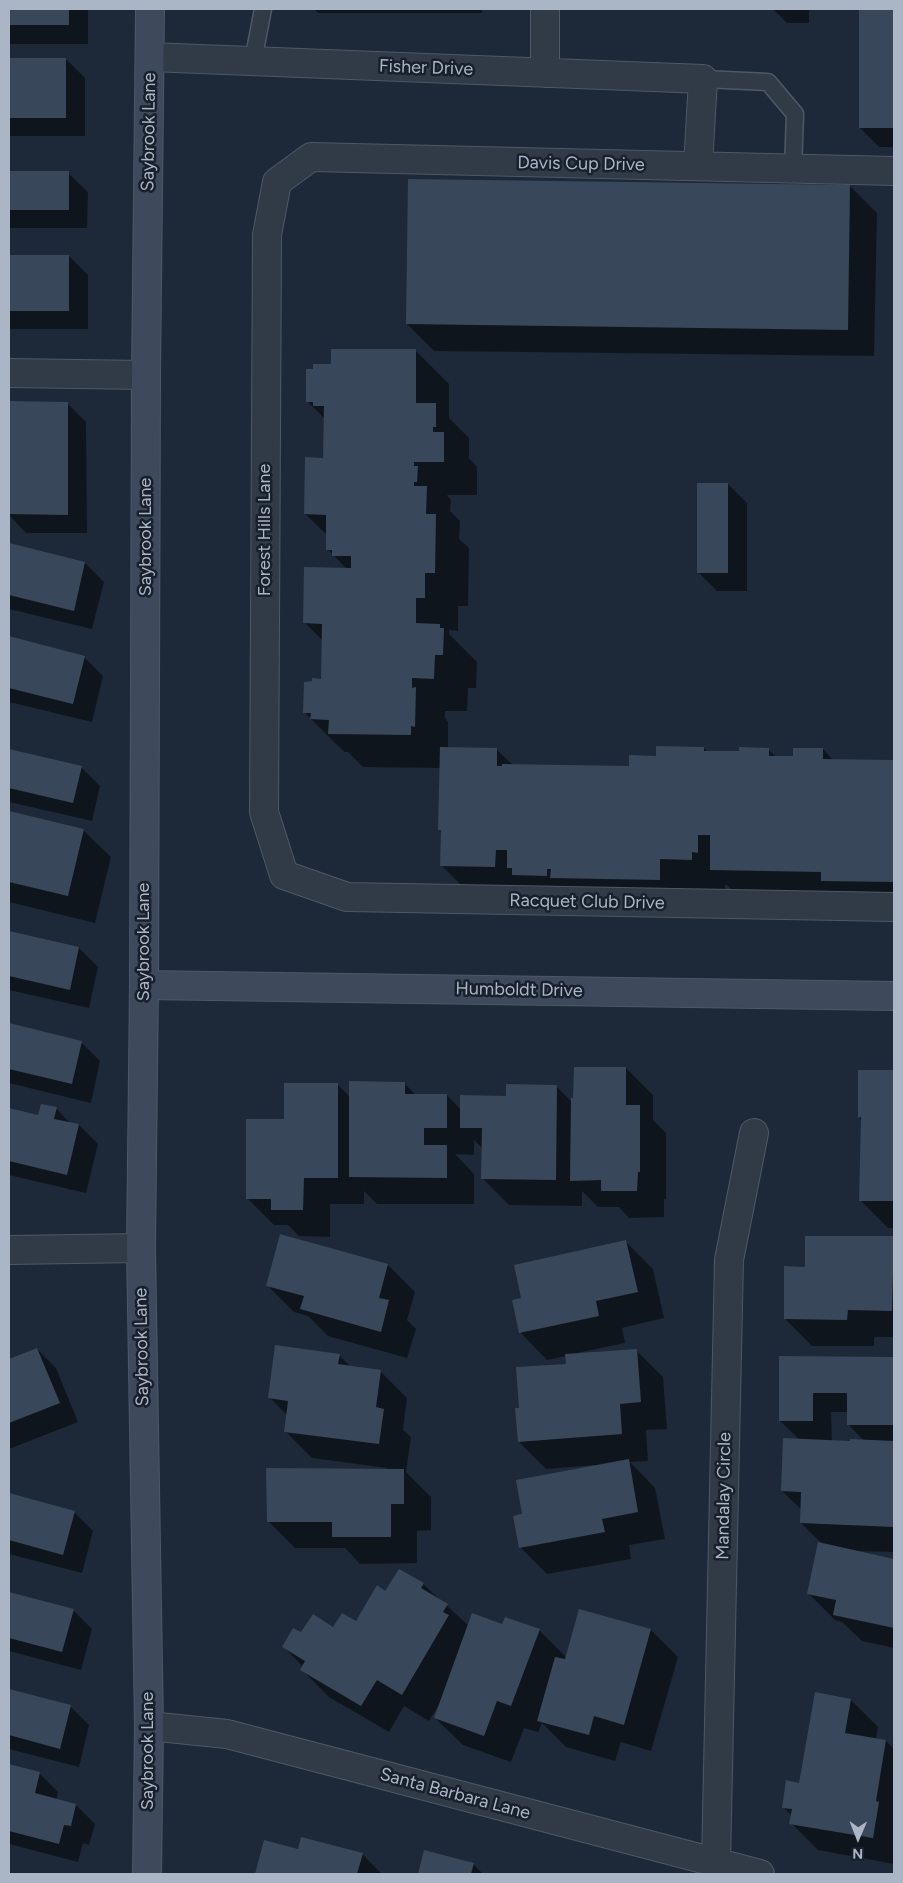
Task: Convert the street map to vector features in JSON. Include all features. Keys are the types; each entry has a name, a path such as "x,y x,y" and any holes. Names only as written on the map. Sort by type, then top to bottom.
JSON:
{"main road":[{"name":"Saybrook Lane","path":"147,1874 149,1726 141,1248 150,9"},
{"name":"Humboldt Drive","path":"144,985 894,996"}],"street":[{"path":"545,9 545,73"},
{"name":"Fisher Drive","path":"150,57 703,79"},
{"path":"698,166 703,79"},
{"name":"Davis Cup Drive","path":"277,182 311,157 894,171"},
{"name":"Forest Hills Lane","path":"277,182 267,235 264,812 284,875"},
{"path":"9,373 146,375"},
{"name":"Racquet Club Drive","path":"284,875 347,897 894,907"},
{"name":"Mandalay Circle","path":"716,1862 729,1260 754,1133"},
{"path":"9,1250 141,1248"},
{"name":"Santa Barbara Lane","path":"149,1726 227,1734 760,1874"}],"lane":[{"path":"253,61 263,9"},
{"name":"Fisher Drive","path":"703,79 768,82 795,114 793,169"}],"building":[{"path":"9,9 69,9 69,25 9,25"},
{"path":"859,9 894,9 894,128 859,128"},
{"path":"9,58 66,58 66,118 9,118"},
{"path":"9,171 69,171 69,210 9,210"},
{"path":"408,179 850,185 848,330 406,324"},
{"path":"9,255 69,255 69,311 9,311"},
{"path":"331,349 416,349 416,403 436,403 436,427 433,427 433,432 444,432 444,462 414,462 414,466 418,466 417,482 414,482 414,486 427,486 426,514 436,514 435,573 425,573 425,598 416,598 416,623 440,624 440,628 444,628 443,655 435,655 434,679 412,678 412,688 416,687 415,727 411,726 411,735 328,734 329,720 310,719 311,713 303,713 304,682 312,681 312,678 321,679 322,624 303,623 304,567 351,568 351,556 332,556 332,550 326,550 326,515 304,514 305,457 323,458 324,406 313,406 313,402 306,402 306,369 313,369 313,364 331,364"},
{"path":"9,401 68,402 68,515 9,514"},
{"path":"697,483 728,483 728,573 697,573"},
{"path":"9,543 85,562 74,611 9,595"},
{"path":"9,636 85,656 73,704 9,688"},
{"path":"656,746 704,747 704,751 739,751 739,747 769,748 769,756 793,756 793,748 823,748 823,759 894,760 894,882 821,881 821,872 710,870 710,835 698,835 698,853 692,852 692,860 660,859 660,880 550,878 551,869 547,869 547,876 512,875 512,868 507,868 507,850 496,850 495,867 440,866 441,830 438,830 440,747 497,748 497,766 502,766 502,764 629,766 629,755 656,756"},
{"path":"9,749 82,766 73,803 9,788"},
{"path":"9,811 84,829 68,896 9,882"},
{"path":"9,931 79,947 70,990 9,976"},
{"path":"9,1023 82,1041 72,1084 9,1069"},
{"path":"574,1067 626,1067 626,1105 640,1105 640,1172 638,1172 637,1191 601,1191 601,1180 570,1181 571,1098 573,1098"},
{"path":"858,1070 894,1070 893,1201 859,1201 861,1117 858,1118"},
{"path":"349,1081 405,1082 405,1094 447,1094 447,1128 424,1128 424,1145 447,1145 447,1178 349,1177"},
{"path":"284,1083 338,1083 338,1178 304,1178 303,1210 271,1210 271,1199 246,1199 246,1119 284,1119"},
{"path":"506,1084 557,1085 556,1180 481,1179 482,1128 460,1128 460,1095 506,1096"},
{"path":"41,1104 57,1107 54,1119 79,1124 67,1175 9,1161 9,1108 38,1115"},
{"path":"280,1234 388,1264 379,1298 389,1300 381,1332 300,1309 304,1296 266,1286"},
{"path":"805,1236 894,1236 892,1311 848,1310 847,1320 784,1319 784,1266 805,1267"},
{"path":"626,1240 638,1292 596,1301 599,1316 519,1333 512,1300 521,1298 514,1265"},
{"path":"275,1345 340,1354 338,1364 381,1370 376,1407 384,1409 379,1444 284,1432 288,1401 268,1398"},
{"path":"37,1348 60,1403 9,1423 9,1359"},
{"path":"637,1349 641,1402 620,1404 622,1434 518,1442 515,1408 519,1408 516,1367 566,1364 565,1354"},
{"path":"779,1356 893,1357 894,1425 847,1425 847,1393 813,1393 813,1421 779,1421"},
{"path":"783,1438 894,1441 894,1527 800,1523 801,1492 781,1491"},
{"path":"629,1459 638,1512 602,1519 605,1532 519,1548 513,1516 522,1514 516,1480"},
{"path":"266,1468 404,1469 404,1504 391,1504 391,1537 332,1537 332,1522 267,1522"},
{"path":"9,1493 75,1511 63,1555 9,1540"},
{"path":"818,1542 894,1559 894,1628 833,1615 836,1600 807,1594"},
{"path":"399,1569 424,1583 421,1588 448,1604 443,1612 449,1615 402,1695 377,1680 361,1706 300,1670 305,1661 282,1647 293,1628 301,1632 313,1614 333,1627 342,1613 356,1621 377,1585 385,1591"},
{"path":"9,1592 74,1609 62,1652 9,1638"},
{"path":"579,1609 651,1629 624,1725 594,1716 589,1735 537,1721 555,1657 565,1659"},
{"path":"472,1613 502,1624 505,1617 540,1629 511,1706 497,1701 484,1736 434,1718"},
{"path":"9,1689 71,1705 60,1749 9,1735"},
{"path":"815,1692 851,1699 845,1733 886,1740 876,1801 879,1802 873,1838 789,1824 792,1809 782,1808 786,1780 799,1783"},
{"path":"9,1764 40,1772 35,1793 76,1804 71,1826 64,1825 59,1844 9,1831"},
{"path":"301,1837 363,1853 357,1874 255,1874 264,1840 298,1849"},
{"path":"424,1850 474,1863 471,1874 418,1874"}]}
